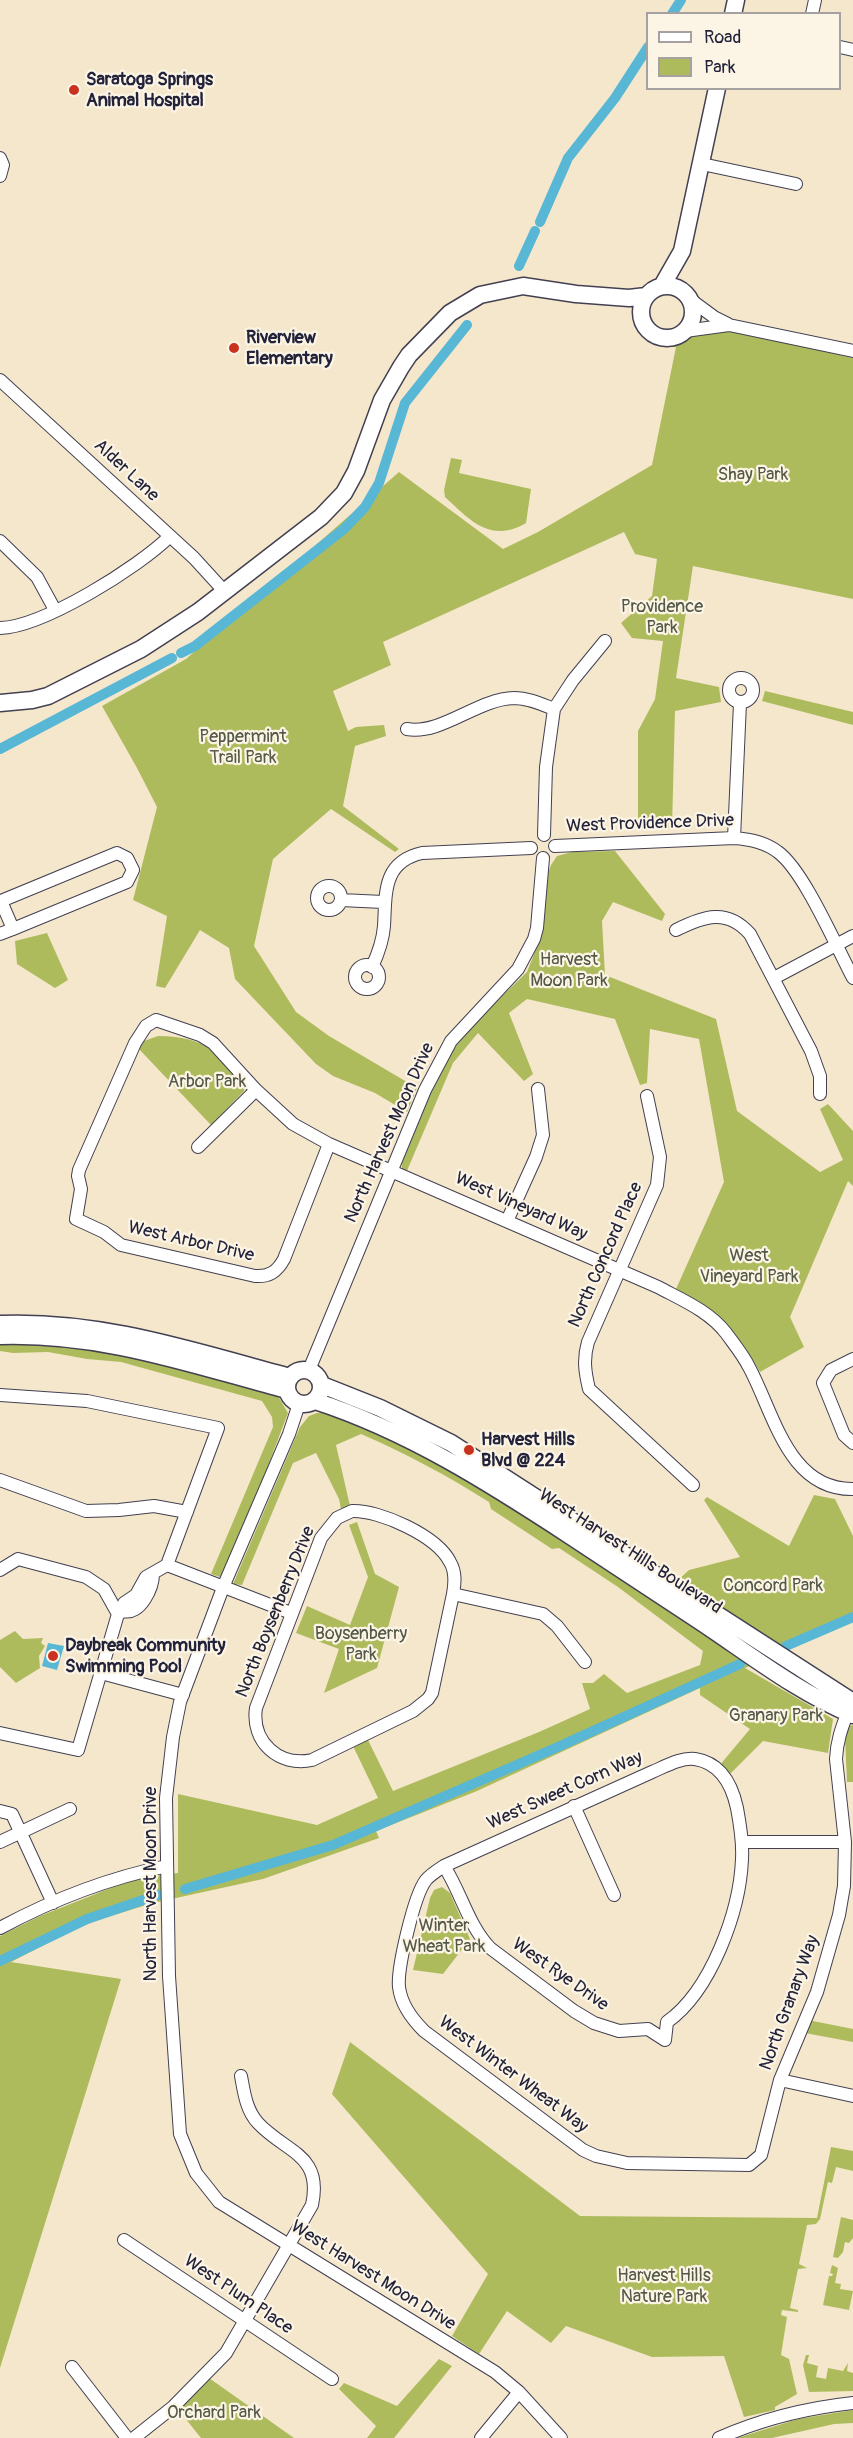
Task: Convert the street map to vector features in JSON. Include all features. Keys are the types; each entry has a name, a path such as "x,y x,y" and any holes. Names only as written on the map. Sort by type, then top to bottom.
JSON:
{"street":[{"path":"0,704 32,700 64,689 141,649 198,612 321,518 344,493 356,471 382,400 401,367 409,355 450,313 480,295 507,288 523,286 576,294 626,298 646,296 662,286 682,251 717,90"},
{"path":"702,164 796,184"},
{"path":"682,251 693,316 686,331"},
{"path":"662,286 678,288 714,317 729,325"},
{"path":"576,294 620,307 643,321 651,332 663,338 679,336 686,331 710,326 729,325 853,351"},
{"path":"643,321 642,304 646,296"},
{"name":"Alder Lane","path":"0,380 204,568 225,592"},
{"path":"0,628 28,623 116,578 147,557 170,536"},
{"path":"0,541 37,577 55,610"},
{"path":"544,835 546,767 554,709 573,680 605,641"},
{"path":"407,729 418,731 432,727 482,705 512,698 530,700 554,709"},
{"path":"734,838 740,703"},
{"path":"544,835 553,840 555,846 550,856 543,858 534,854 531,848 534,838 544,835"},
{"name":"West Providence Drive","path":"555,846 734,838 762,843 779,852 796,871 836,945"},
{"path":"372,967 379,953 384,927 383,902 388,880 407,858 414,855 531,848"},
{"path":"0,934 13,929 127,882 133,870 128,858 117,853 1,901 13,929"},
{"name":"North Harvest Moon Drive","path":"309,1370 425,1090 451,1041 518,969 534,939 543,858"},
{"path":"341,900 383,902"},
{"path":"676,930 695,920 707,917 720,917 740,923 757,945 816,1064 820,1076 820,1094"},
{"path":"774,978 853,936"},
{"path":"836,945 853,978"},
{"name":"West Vineyard Way","path":"75,1219 81,1189 79,1170 128,1054 146,1026 156,1020 200,1035 213,1043 293,1124 329,1144 619,1270 690,1304 724,1331 750,1369 798,1465 821,1482 853,1489"},
{"path":"198,1147 256,1089"},
{"path":"507,1221 536,1157 543,1135 538,1089"},
{"name":"North Concord Place","path":"647,1096 660,1156 660,1173 657,1185 584,1356 589,1389 693,1485"},
{"name":"West Arbor Drive","path":"75,1219 104,1232 121,1245 255,1276 269,1275 278,1269 284,1259 329,1144"},
{"path":"0,1324 41,1323 140,1336 289,1383"},
{"path":"0,1336 40,1335 137,1349 289,1383"},
{"path":"853,1359 831,1370 823,1383 844,1435 853,1443"},
{"path":"302,1370 309,1370 320,1378 322,1385 320,1397 307,1403 289,1396 289,1383 302,1370"},
{"name":"West Harvest Hills Boulevard","path":"322,1385 380,1408 451,1443 852,1706"},
{"path":"0,1395 87,1401 218,1428 167,1565 146,1576 136,1595 124,1603 78,1750 0,1732"},
{"name":"North Harvest Moon Drive","path":"180,2134 169,1976 167,1866 166,1798 173,1737 183,1695 224,1585 289,1434 307,1403"},
{"name":"West Harvest Hills Boulevard","path":"307,1403 369,1421 431,1451 501,1490 815,1697 852,1706"},
{"path":"0,1480 86,1511 154,1506 187,1512"},
{"name":"North Boysenberry Drive","path":"352,1511 372,1513 388,1518 440,1549 452,1564 453,1594 432,1693 418,1708 312,1760 299,1762 285,1759 270,1750 260,1737 255,1721 256,1708 323,1533 337,1518 352,1511"},
{"path":"0,1570 18,1559 86,1577 104,1589 121,1612"},
{"path":"167,1565 291,1612"},
{"path":"453,1594 543,1614 557,1626 585,1662"},
{"path":"101,1673 183,1695"},
{"name":"North Granary Way","path":"756,2162 761,2156 780,2080 817,1992 834,1935 844,1886 845,1842 836,1759 839,1731 852,1706"},
{"name":"West Sweet Corn Way","path":"404,2002 399,1987 400,1978 416,1898 426,1880 444,1866 574,1806 685,1759 694,1759 712,1765 729,1783 737,1810 742,1842"},
{"path":"574,1806 614,1895"},
{"path":"0,1842 70,1809"},
{"path":"0,1811 12,1814 53,1903"},
{"path":"742,1842 845,1842"},
{"name":"West Rye Drive","path":"444,1866 455,1883 478,1935 503,1958 574,2011 594,2023 619,2031 648,2029 665,2040 667,2022 697,1990 728,1928 737,1897 742,1842"},
{"path":"0,1928 53,1903 123,1877 167,1866"},
{"name":"West Winter Wheat Way","path":"404,2002 424,2031 571,2143 596,2156 627,2163 741,2166 756,2162"},
{"path":"134,2438 173,2407 226,2354 291,2245 312,2205 315,2189 312,2172 295,2150 258,2123 245,2100 241,2076"},
{"path":"780,2080 853,2096"},
{"name":"West Harvest Moon Drive","path":"180,2134 196,2174 219,2202 495,2372 519,2392 561,2438"},
{"name":"West Plum Place","path":"124,2240 332,2379"},
{"path":"72,2367 127,2438"},
{"path":"481,2438 519,2392"},
{"path":"719,2438 765,2420 815,2408 853,2403"}],"green space":[{"name":"Peppermint Trail Park","path":"716,330 742,333 853,358 853,599 693,566 676,678 719,687 721,702 675,711 672,828 638,830 638,731 655,699 663,641 632,638 621,623 652,596 657,559 635,554 624,532 383,642 391,665 333,691 348,731 356,727 384,725 386,736 355,746 343,806 399,849 395,852 331,809 273,859 254,946 296,1012 329,1036 417,1088 407,1112 375,1093 333,1076 316,1064 235,979 229,948 200,930 165,988 156,986 167,916 133,900 157,807 102,706 186,659 399,472 503,549 538,532 652,465 676,347 669,347 684,338"},
{"path":"451,458 462,460 459,473 531,489 526,523 513,529 491,530 481,527 463,514 445,497 444,490"},
{"path":"765,691 853,712 853,725 762,701"},
{"path":"615,851 665,914 662,921 613,902 602,921 605,975 716,1019 737,1111 820,1172 843,1160 820,1109 828,1104 853,1131 853,1186 848,1181 790,1317 804,1347 760,1372 734,1334 714,1314 676,1289 724,1182 699,1039 650,1029 647,1083 640,1085 615,1019 527,999 509,1013 533,1074 524,1081 478,1033 453,1063 406,1173 402,1168 402,1162 442,1065 471,1026 527,972 542,934 547,876 557,856 572,852"},
{"path":"47,933 68,980 55,988 17,964 15,941"},
{"name":"Arbor Park","path":"158,1036 188,1039 199,1043 217,1055 245,1084 244,1091 211,1125 138,1048 144,1041"},
{"path":"0,1341 118,1350 278,1396 288,1413 227,1574 220,1577 211,1574 273,1427 272,1417 262,1401 121,1362 48,1352 0,1351"},
{"path":"329,1413 341,1419 343,1417 409,1448 472,1482 730,1652 761,1638 677,1581 689,1570 740,1557 704,1500 707,1497 789,1546 814,1495 835,1499 853,1536 853,1621 745,1668 833,1719 828,1753 763,1741 728,1776 719,1766 750,1729 700,1695 700,1688 477,1791 376,1831 379,1838 263,1879 153,1903 98,1920 75,1929 11,1962 121,1979 0,2368 0,1936 40,1916 136,1878 178,1873 178,1794 317,1825 378,1798 353,1746 368,1740 393,1791 590,1709 582,1683 593,1683 604,1674 627,1693 700,1665 703,1651 618,1587 559,1548 552,1549 491,1509 489,1502 458,1483 361,1434 336,1445 350,1506 341,1509 339,1499 316,1453 293,1463 242,1585 233,1584 300,1427 309,1416"},
{"name":"Boysenberry Park","path":"357,1522 375,1574 399,1587 377,1668 324,1693 339,1649 296,1633 307,1606 350,1625 368,1577 349,1525"},
{"path":"15,1631 23,1639 43,1638 41,1643 45,1646 39,1656 40,1668 16,1683 0,1667 0,1640"},
{"path":"853,1725 853,1782 847,1782 846,1727"},
{"name":"Winter Wheat Park","path":"442,1887 450,1893 470,1939 443,1974 413,1970 430,1898 434,1890"},
{"path":"808,2020 853,2029 853,2042 805,2033"},
{"name":"Harvest Hills Nature Park","path":"350,2042 580,2216 817,2218 831,2147 853,2151 853,2171 836,2167 832,2183 828,2182 820,2219 816,2224 807,2225 799,2264 807,2268 798,2269 790,2308 798,2312 782,2310 781,2315 787,2317 781,2355 789,2359 797,2394 775,2407 775,2410 744,2417 724,2356 652,2357 566,2326 551,2343 507,2311 479,2354 452,2336 488,2274 332,2094"},
{"path":"841,2217 853,2220 853,2238 849,2243 845,2242 843,2252 838,2258 833,2257"},
{"path":"832,2265 838,2268 835,2283 841,2284 840,2289 853,2291 849,2310 823,2305 829,2276 833,2274 830,2273"},
{"path":"806,2355 809,2355 807,2363 818,2366 816,2377 826,2379 828,2368 843,2371 848,2363 847,2371 853,2373 853,2391 809,2392 803,2365"},
{"path":"439,2359 452,2366 394,2438 367,2438 376,2426 339,2389 344,2383 397,2406"},
{"name":"Orchard Park","path":"209,2378 294,2438 201,2438 177,2408"},
{"path":"853,2410 853,2423 834,2424 772,2438 737,2438 798,2419"}],"water":[{"name":"Daybreak Community Swimming Pool","path":"48,1643 64,1646 57,1670 42,1666"}],"waterway":[{"path":"673,12 681,0"},
{"path":"540,222 568,158 615,98 646,50"},
{"path":"519,266 535,231"},
{"path":"181,653 195,646 344,529 365,507 379,483 405,403 467,325"},
{"path":"0,749 172,658"},
{"path":"786,1646 853,1617"},
{"path":"185,1889 333,1845 740,1664"},
{"path":"0,1961 87,1919 158,1895"}],"place":[{"name":"Saratoga Springs Animal Hospital","path":"74,90"},
{"name":"Riverview Elementary","path":"234,348"},
{"name":"Harvest Hills Blvd @ 224","path":"469,1450"},
{"name":"Daybreak Community Swimming Pool","path":"53,1656"}],"park label":[{"name":"Shay Park","path":"753,475"},
{"name":"Providence Park","path":"662,617"},
{"name":"Harvest Moon Park","path":"569,970"},
{"name":"West Vineyard Park","path":"749,1266"},
{"name":"Concord Park","path":"773,1586"},
{"name":"Granary Park","path":"776,1716"}]}
